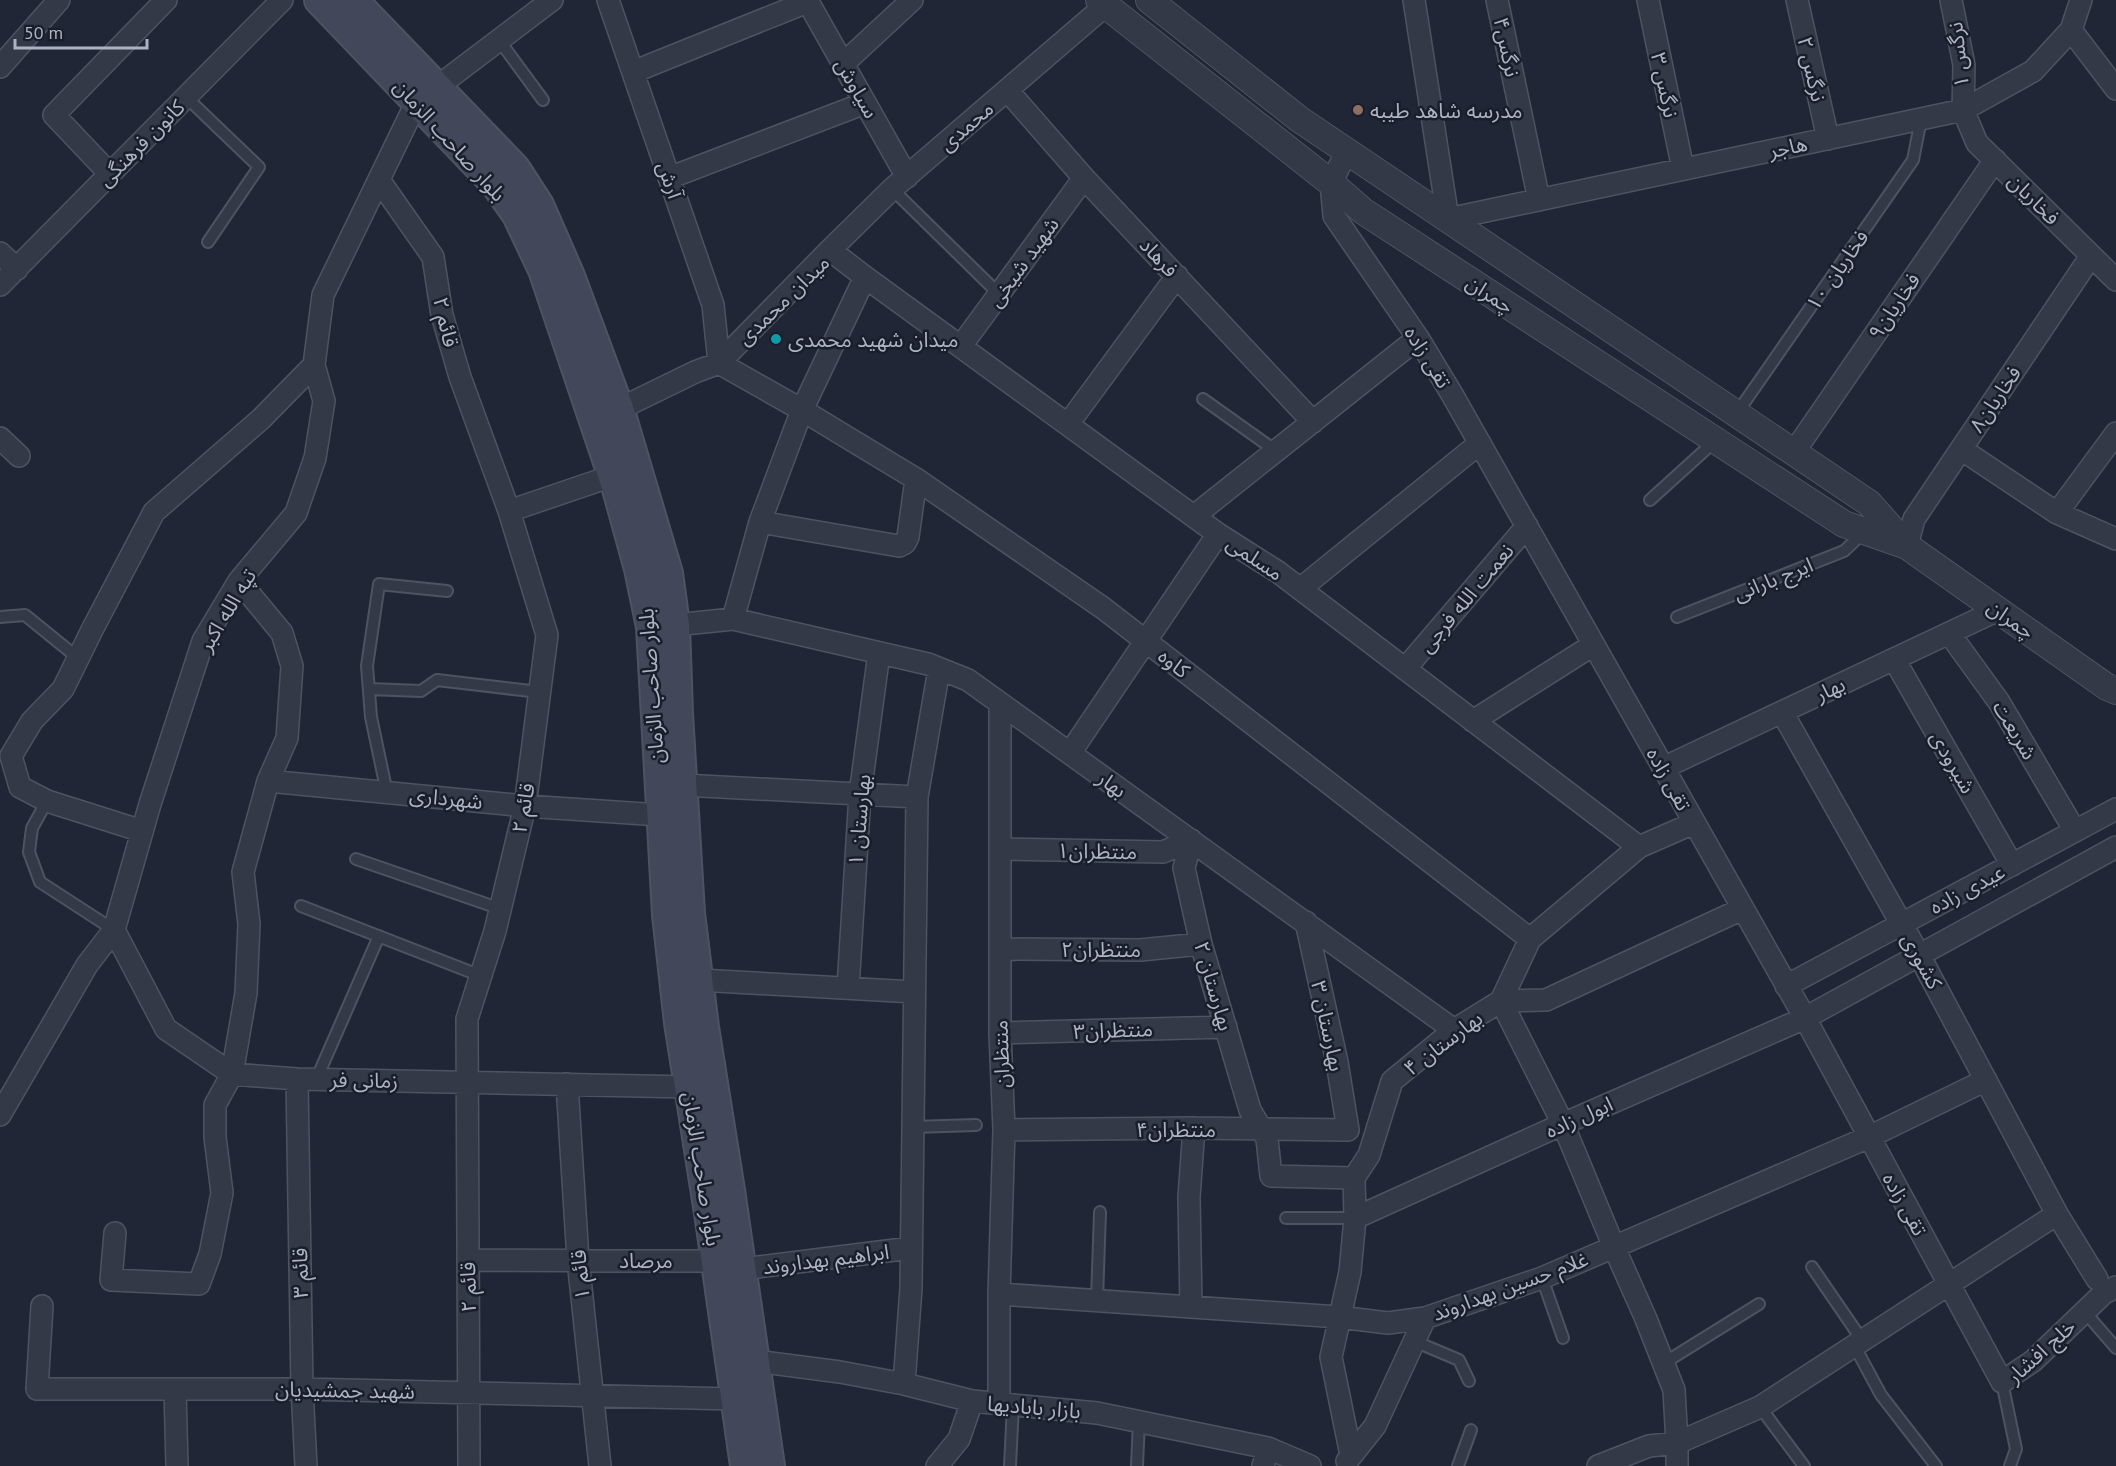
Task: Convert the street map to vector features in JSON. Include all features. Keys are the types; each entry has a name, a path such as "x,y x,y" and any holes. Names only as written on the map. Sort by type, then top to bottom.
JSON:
{"main road":[{"name":"بلوار صاحب الزمان","path":"318,0 515,168 539,205 570,276 607,415 668,573 675,625 690,914 729,1265 743,1362 770,1466"},
{"name":"بلوار صاحب الزمان","path":"352,0 427,94"},
{"name":"بلوار صاحب الزمان","path":"607,415 612,476 639,569 651,627 667,915 679,1023 689,1087 729,1265"},
{"name":"بلوار صاحب الزمان","path":"743,1362 735,1399 745,1466"}],"street":[{"path":"0,67 58,0"},
{"path":"111,174 54,115 166,0"},
{"name":"کانون فرهنگی","path":"0,285 282,0"},
{"path":"427,94 552,0"},
{"name":"آرش","path":"608,0 713,305 718,363"},
{"path":"843,64 912,0"},
{"name":"چمران","path":"1149,0 1172,8 1299,118 1869,503 1907,546 2107,687 2116,691"},
{"path":"1414,0 1448,219"},
{"name":"نرگس۴","path":"1497,0 1539,200"},
{"name":"نرگس ۳","path":"1648,0 1683,169"},
{"name":"نرگس ۲","path":"1797,0 1828,139"},
{"name":"نرگس ۱","path":"1951,0 1964,65 1963,110"},
{"name":"هاجر","path":"1448,219 1963,110 2033,70 2071,30 2081,0"},
{"path":"633,72 807,1"},
{"name":"سیاوش","path":"807,1 865,103 900,183"},
{"name":"چمران","path":"1102,3 1363,211 1844,525 1907,546"},
{"name":"محمدی","path":"830,250 900,183 1102,3"},
{"path":"2071,30 2116,89"},
{"name":"فرهاد","path":"1007,90 1084,178 1313,422"},
{"name":"تپه الله اکبر","path":"0,1115 87,964 114,930 142,831 203,641 239,581 296,513 315,458 324,401 314,365 323,296 379,180 427,94"},
{"path":"669,178 865,103"},
{"name":"فخاریان","path":"1963,110 1977,143 2116,280"},
{"path":"1330,183 1347,151"},
{"name":"فخاریان۹","path":"1794,452 1995,160"},
{"name":"شهید شیخی","path":"961,346 1084,178"},
{"name":"قائم ۲","path":"379,180 433,257 442,315 460,377 508,511 547,634 525,806 501,909 467,1019 469,1466"},
{"name":"تقی زاده","path":"1330,183 1334,216 1418,338 1480,443 1805,1018 2002,1382"},
{"name":"میدان محمدی","path":"830,250 865,277 802,410 718,363 830,250"},
{"path":"0,253 16,269"},
{"name":"فخاریان۸","path":"1907,546 1914,519 2091,256"},
{"path":"1068,424 1177,276"},
{"name":"مسلمی","path":"865,277 1218,534 1300,589 1639,847"},
{"path":"1194,516 1418,338"},
{"path":"607,415 718,363"},
{"path":"142,831 47,801 20,787 11,756 33,721 63,689 154,512 261,419 314,365"},
{"path":"733,619 760,522 802,410"},
{"name":"کاوه","path":"802,410 915,479 1103,608 1530,939"},
{"path":"2057,513 2116,432"},
{"path":"0,438 19,456"},
{"path":"1300,589 1480,443"},
{"path":"1961,449 2057,513 2116,539"},
{"path":"508,511 612,476"},
{"path":"760,522 899,546 905,543 908,537 915,479"},
{"name":"نعمت الله فرجی","path":"1406,669 1527,526"},
{"path":"1070,753 1218,534"},
{"path":"115,1233 111,1280 199,1284 210,1254 222,1193 215,1137 215,1105 232,1074 246,993 249,924 243,873 268,781 287,738 292,666 282,633 239,581"},
{"name":"بهار","path":"1663,768 1998,610"},
{"name":"بهار","path":"675,625 733,619 928,664 968,680 1454,1030"},
{"name":"شریعت","path":"1949,633 1999,702 2075,831"},
{"path":"1473,720 1593,645"},
{"name":"بهارستان ۱","path":"848,988 860,794 879,653"},
{"name":"شیرودی","path":"1894,659 2012,865"},
{"path":"904,1384 911,1288 917,797 939,669"},
{"name":"منتظران","path":"1000,703 1000,1033 1004,1130 999,1294 1006,1405"},
{"name":"کشوری","path":"1782,712 1919,955 2057,1214 2106,1283"},
{"name":"شهرداری","path":"268,781 525,806 660,815"},
{"path":"682,785 917,797"},
{"name":"عیدی زاده","path":"1786,986 2116,809"},
{"name":"بهارستان ۴","path":"1354,1178 1369,1155 1392,1081 1454,1030 1501,1001 1530,939 1639,847 1694,823"},
{"name":"منتظران۱","path":"1000,849 1163,852 1191,840"},
{"name":"بهارستان ۲","path":"1191,840 1184,868 1201,944 1250,1110 1267,1139 1271,1176 1354,1178"},
{"name":"عیدی زاده","path":"1805,1018 2116,847"},
{"path":"1677,1466 1674,1390 1563,1124 1501,1001 1546,1000 1742,909"},
{"name":"بهارستان ۳","path":"1306,922 1337,1062 1348,1130"},
{"name":"زمانی فر","path":"114,930 166,1029 232,1074 307,1079 689,1087"},
{"name":"منتظران۲","path":"1000,949 1140,950 1201,944"},
{"path":"699,980 914,992"},
{"name":"ابول زاده","path":"1355,1218 1805,1018"},
{"name":"منتظران۳","path":"1000,1033 1226,1027"},
{"name":"قائم ۳","path":"306,1466 302,1389 307,1079"},
{"name":"غلام حسین بهداروند","path":"999,1294 1339,1317 1388,1323 1425,1318 1542,1278 1869,1137 1986,1080"},
{"name":"قائم ۱","path":"567,1084 578,1260 600,1466"},
{"path":"1191,1306 1189,1197 1194,1128"},
{"name":"منتظران۴","path":"1004,1130 1194,1128 1348,1130"},
{"path":"1348,1460 1331,1357 1350,1272 1355,1218 1354,1178"},
{"path":"1598,1466 1649,1446 1677,1443 1760,1407 2057,1214"},
{"name":"ابراهیم بهداروند","path":"729,1265 911,1248"},
{"name":"مرصاد","path":"468,1260 578,1260 729,1265"},
{"name":"خلج افشار","path":"2002,1382 2033,1361 2104,1293 2106,1283"},
{"name":"شهید جمشیدیان","path":"42,1306 37,1389 302,1389 735,1399"},
{"path":"1348,1460 1375,1426 1425,1318"},
{"name":"بازار بابادیها","path":"743,1362 840,1372 904,1384 972,1401 1098,1413 1139,1421 1265,1457 1310,1466"},
{"path":"175,1389 177,1466"},
{"path":"937,1466 959,1439 972,1401"}],"lane":[{"path":"499,40 543,100"},
{"path":"186,98 259,167 208,242"},
{"name":"فخاریان ۱۰","path":"1737,414 1913,160 1921,119"},
{"path":"900,183 999,294"},
{"path":"1203,399 1276,451"},
{"path":"1650,500 1715,441"},
{"name":"ایرج بارانی","path":"1677,617 1844,550 1864,532"},
{"path":"387,793 371,717 368,666 379,584 447,591"},
{"path":"0,617 26,615 78,658"},
{"path":"369,689 421,691 437,680 539,692"},
{"path":"47,801 32,828 29,852 39,882 114,930"},
{"path":"356,859 501,909"},
{"path":"302,906 481,976"},
{"path":"307,1079 379,936"},
{"path":"913,1127 976,1125"},
{"path":"1097,1300 1100,1212"},
{"path":"1286,1218 1355,1218"},
{"path":"1812,1267 1858,1342 1881,1395 1936,1466"},
{"path":"1542,1278 1563,1338"},
{"path":"1664,1364 1759,1304"},
{"path":"2084,1311 2116,1348"},
{"path":"1414,1341 1459,1360 1469,1381"},
{"name":"خلج افشار","path":"2002,1382 2016,1449 2010,1466"},
{"path":"1006,1405 1011,1466"},
{"path":"1760,1407 1804,1466"},
{"path":"1137,1466 1139,1421"},
{"path":"1458,1466 1471,1430"}],"place":[{"name":"مدرسه شاهد طیبه","path":"1358,110"},
{"name":"میدان شهید محمدی","path":"776,339"}]}
